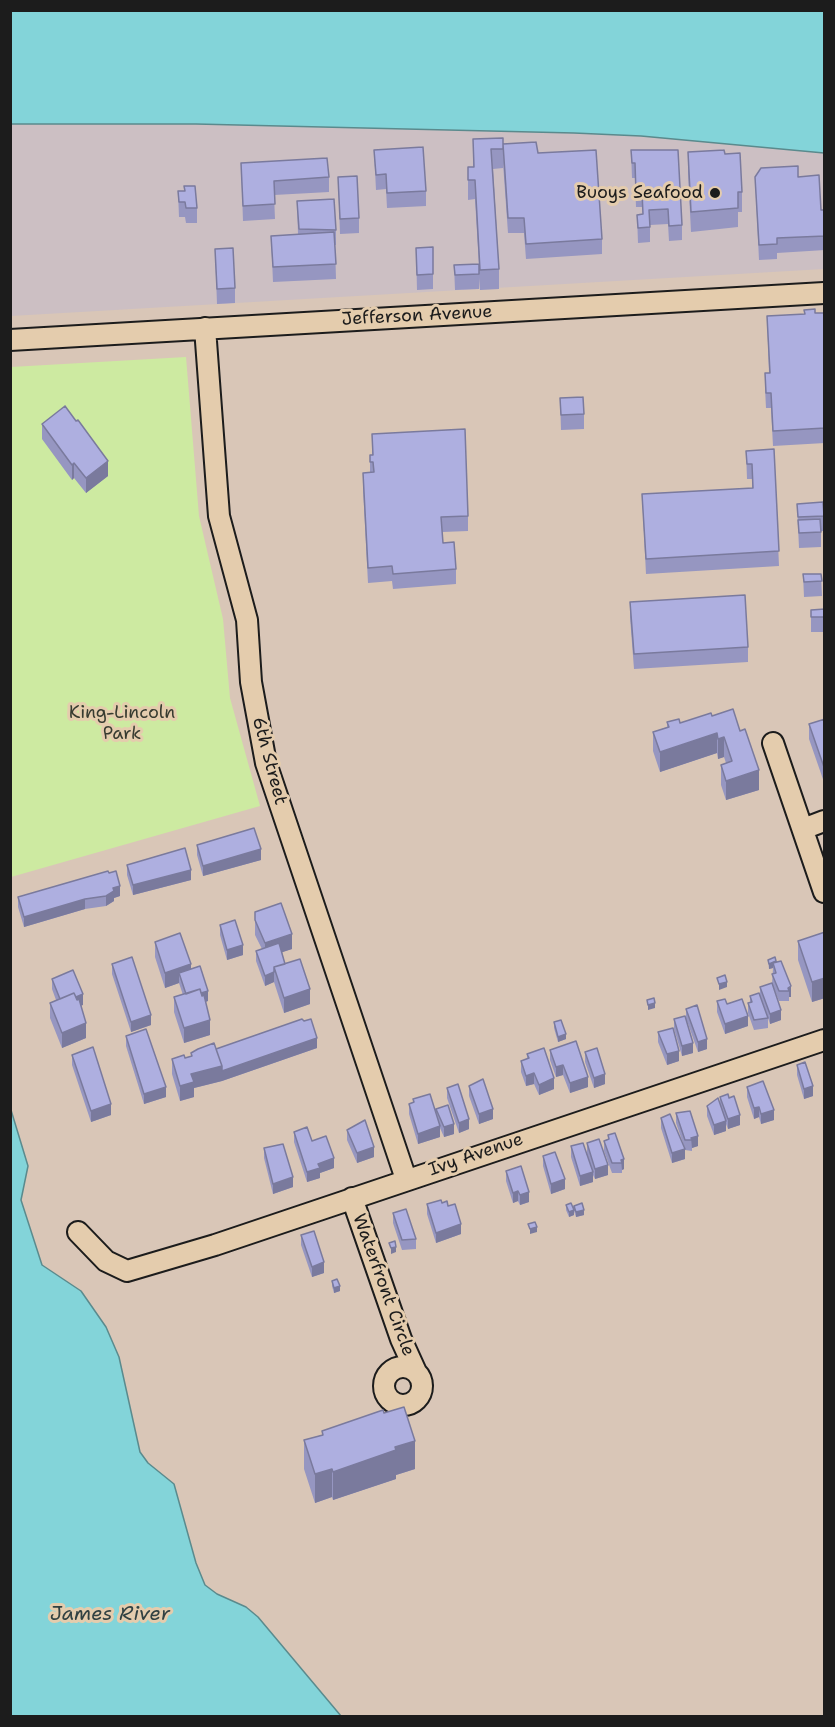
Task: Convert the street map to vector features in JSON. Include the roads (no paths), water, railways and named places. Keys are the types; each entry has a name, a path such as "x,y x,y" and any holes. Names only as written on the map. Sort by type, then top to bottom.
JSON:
{"street":[{"name":"Jefferson Avenue","path":"10,340 825,293"},
{"name":"6th Street","path":"205,328 216,498 226,549 242,595 247,620 251,682 266,763 406,1179"},
{"path":"773,743 825,892"},
{"path":"803,829 825,821"},
{"name":"Ivy Avenue","path":"78,1232 106,1261 128,1271 825,1040"},
{"name":"Waterfront Circle","path":"352,1198 401,1339 416,1372"}],"water":[{"path":"10,11 824,11 824,153 641,136 574,133 196,124 11,124"},
{"name":"James River","path":"11,1110 28,1166 21,1200 42,1265 81,1291 106,1327 119,1357 140,1452 148,1463 174,1484 196,1563 205,1585 217,1594 246,1607 258,1617 341,1716 11,1716"}],"place":[{"name":"Buoys Seafood","path":"715,193"}],"park label":[{"name":"King-Lincoln Park","path":"122,723"}]}
